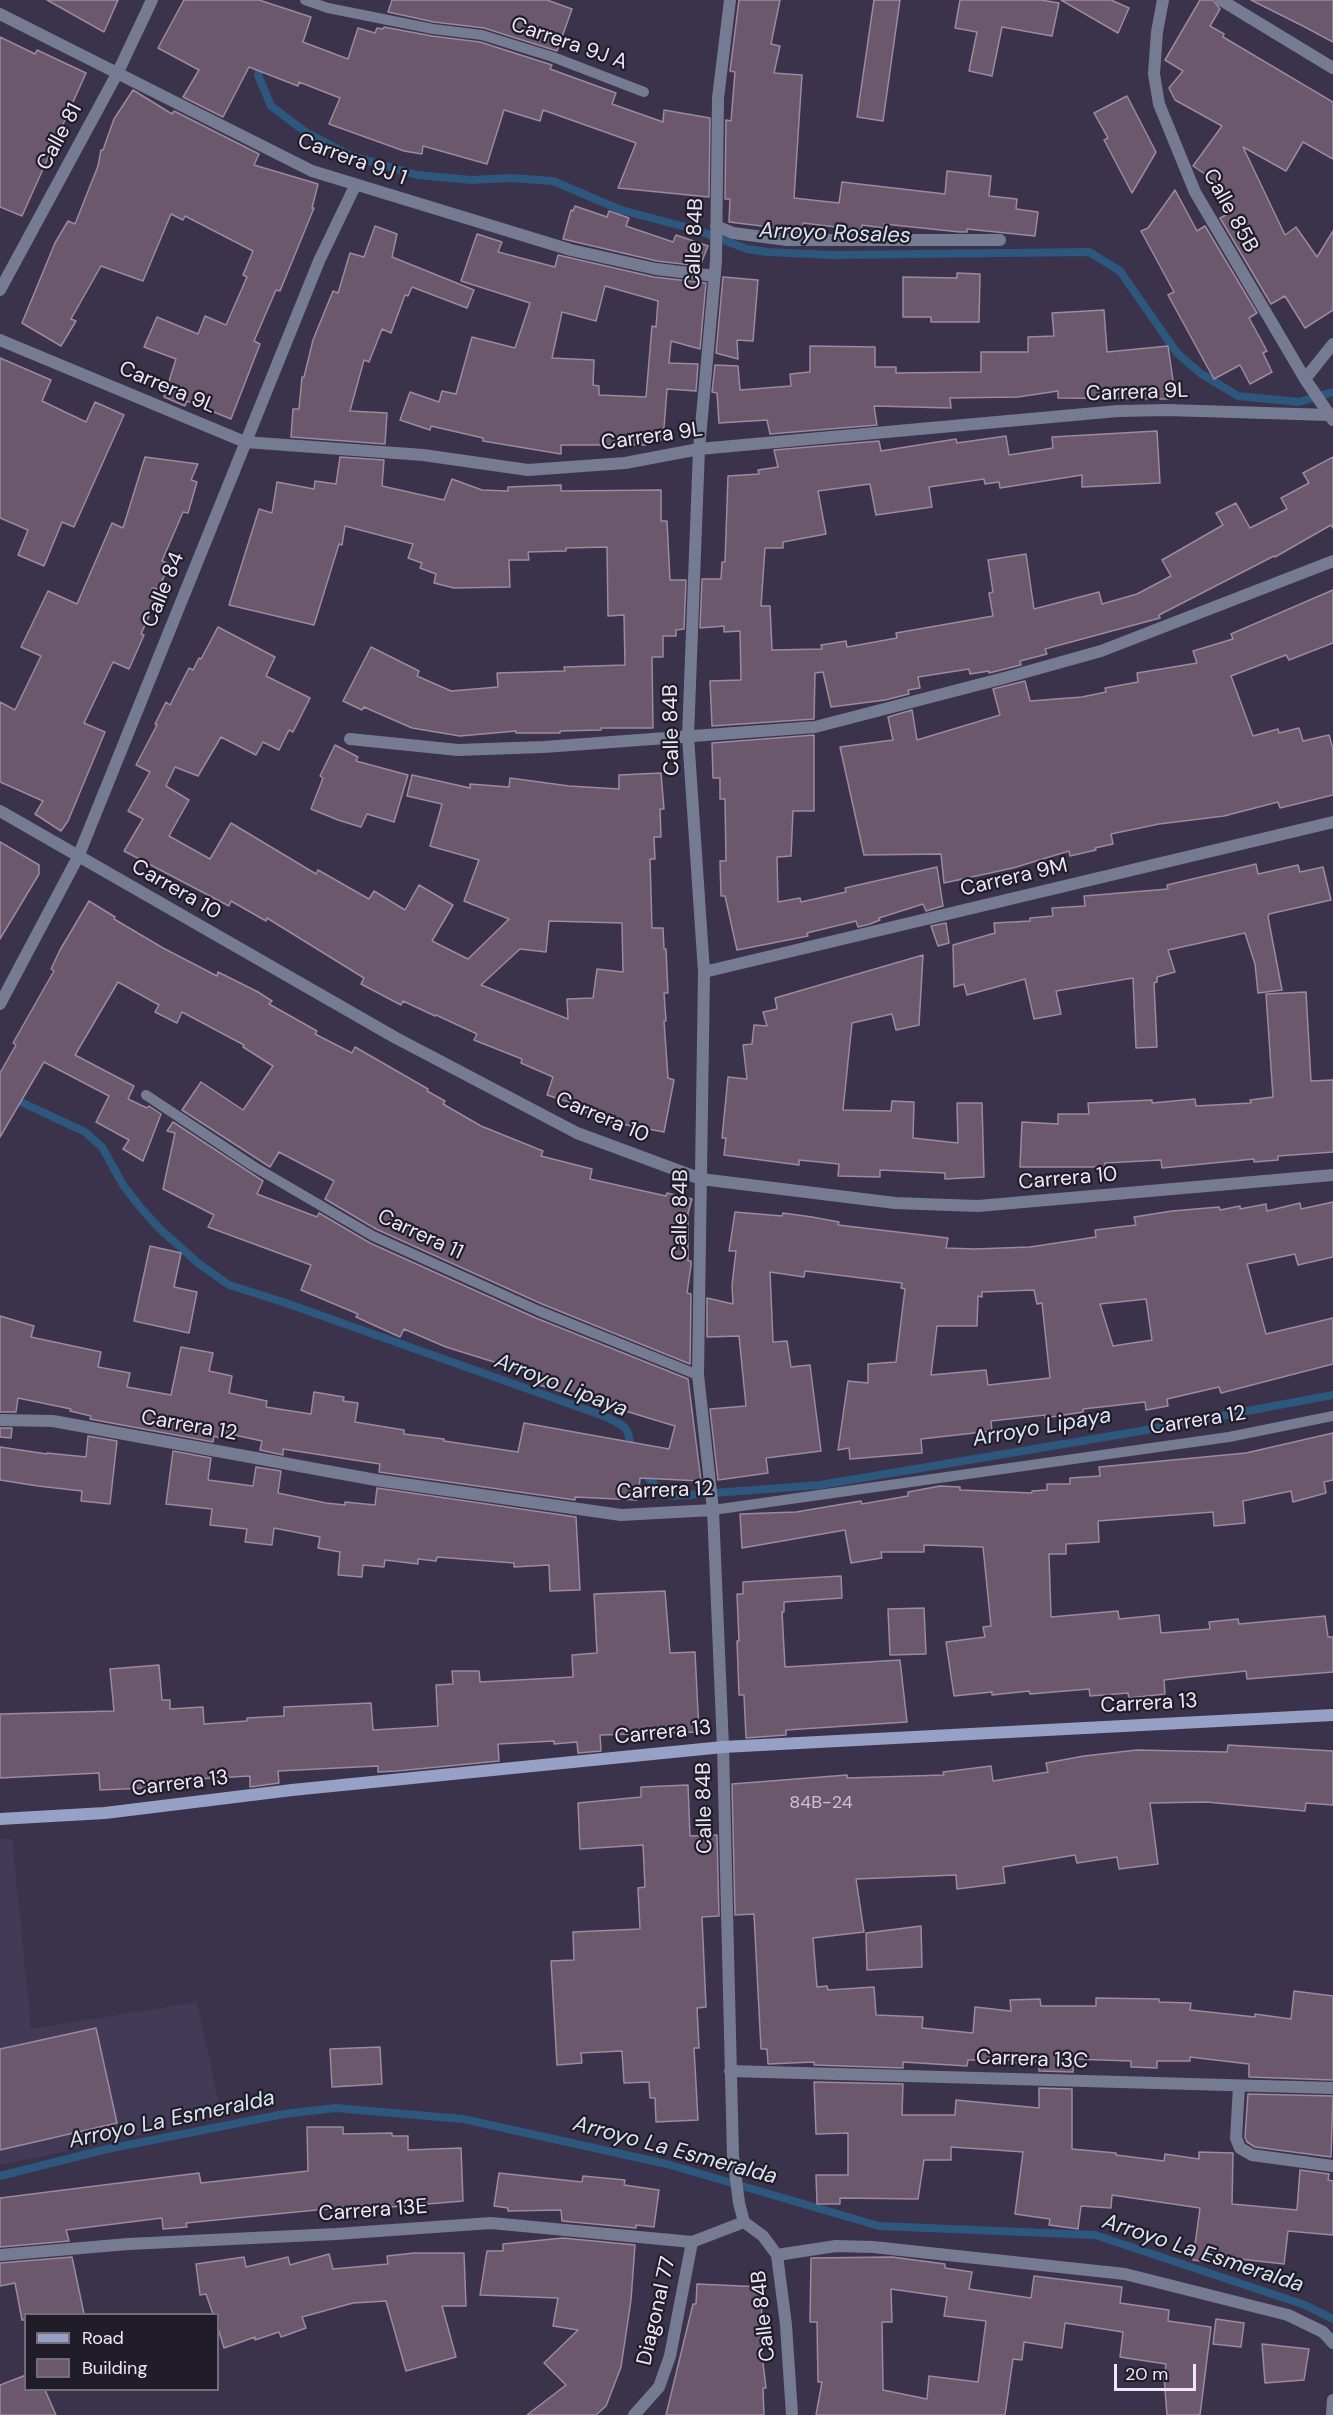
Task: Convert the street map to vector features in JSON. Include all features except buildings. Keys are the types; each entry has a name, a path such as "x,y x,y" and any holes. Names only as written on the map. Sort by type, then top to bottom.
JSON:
{"street":[{"name":"Calle 81","path":"0,290 118,72 152,0"},
{"name":"Calle 84B","path":"730,0 718,98 716,261 699,449 688,736 704,972 698,1375 712,1506 723,1747 733,2156 739,2203 744,2222 763,2236 777,2255 786,2325 792,2415"},
{"name":"Calle 85B","path":"1163,0 1157,32 1154,74 1159,104 1195,192 1328,414"},
{"path":"1221,0 1333,68"},
{"name":"Carrera 9J 1","path":"0,14 312,171 355,186 571,250 656,269 715,276"},
{"name":"Calle 84","path":"0,1004 78,857 319,261 355,186"},
{"path":"716,229 787,240 1000,240"},
{"name":"Carrera 9L","path":"0,340 245,442 423,455 528,470 625,463 699,449 1118,411 1328,414"},
{"path":"1308,384 1333,344"},
{"path":"351,739 458,750 544,747 815,727 1101,651 1333,561"},
{"name":"Carrera 10","path":"0,811 396,1038 577,1133 701,1179 895,1203 978,1206 1333,1175"},
{"name":"Carrera 9M","path":"704,972 1333,822"},
{"name":"Carrera 12","path":"0,1420 53,1421 376,1480 621,1515 712,1506"},
{"name":"Carrera 13","path":"0,1819 105,1813 292,1790 723,1747 1333,1715"},
{"name":"Carrera 13C","path":"730,2071 1333,2088"},
{"path":"1239,2086 1236,2138 1240,2148 1252,2155 1312,2165 1333,2166"},
{"name":"Carrera 13E","path":"0,2255 128,2244 336,2234 491,2223 692,2242 744,2222"},
{"name":"Diagonal 77","path":"634,2415 659,2387 670,2356 692,2242"},
{"path":"777,2255 836,2246 873,2247 1125,2274 1288,2315 1323,2332 1333,2343"},
{"path":"1332,2415 1333,2400"}],"lane":[{"name":"Carrera 9J A","path":"305,0 328,8 433,29 482,35 553,57 644,92"},
{"name":"Carrera 11","path":"146,1095 253,1166 373,1236 539,1311 698,1375"},
{"name":"Carrera 12","path":"712,1506 1229,1437 1333,1416"}],"shaded area":[{"path":"0,1839 12,1839 31,2029 197,2002 222,2118 0,2165"}],"waterway":[{"name":"Arroyo Rosales","path":"262,62 258,75 271,106 307,133 349,155 417,175 471,180 511,178 553,181 621,210 697,230 747,249 768,252 832,255 1089,252 1120,271 1177,353 1200,373 1238,396 1299,402 1333,392"},
{"name":"Arroyo Lipaya","path":"0,1092 85,1132 102,1147 123,1185 161,1230 198,1263 229,1285 604,1416 626,1429 631,1453"},
{"name":"Arroyo Lipaya","path":"642,1471 660,1490 674,1496 820,1485 1135,1432 1333,1395"},
{"name":"Arroyo La Esmeralda","path":"0,2176 107,2149 284,2114 336,2108 463,2119 667,2164 879,2226 1095,2235 1305,2305 1333,2319"}]}
